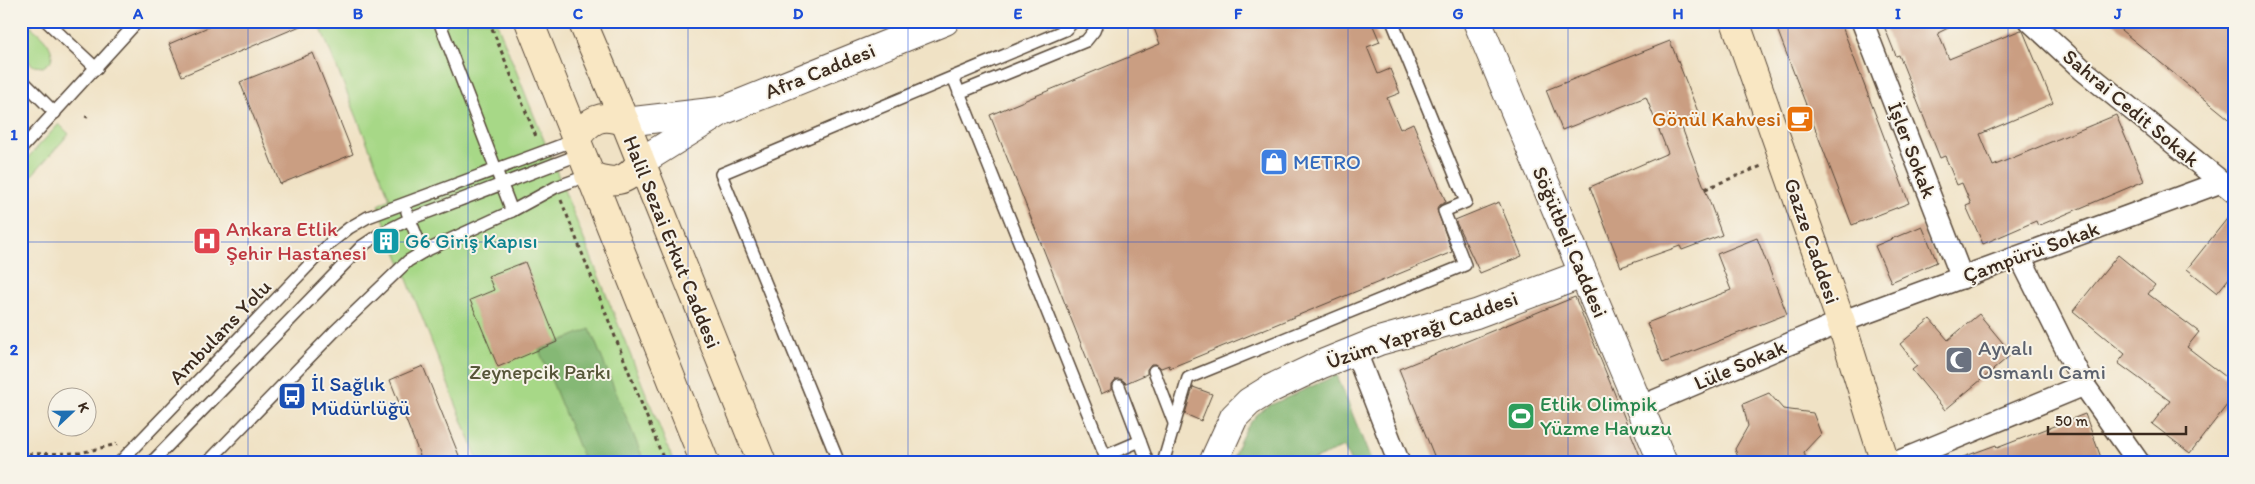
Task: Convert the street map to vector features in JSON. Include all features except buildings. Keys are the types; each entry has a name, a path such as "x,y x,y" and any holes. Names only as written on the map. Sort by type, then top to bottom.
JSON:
{"main road":[{"path":"529,21 705,463"},
{"name":"Halil Sezai Erkut Caddesi","path":"582,21 625,122 762,463"},
{"name":"Gazze Caddesi","path":"1735,21 1841,322 1885,463"},
{"path":"582,156 585,126 607,116 625,122"},
{"path":"582,156 610,182 620,181 634,171 640,162"}],"street":[{"name":"Afra Caddesi","path":"640,162 722,111 946,21"},
{"name":"Söğütbeli Caddesi","path":"1476,21 1662,463"},
{"name":"İşler Sokak","path":"1862,21 1962,278"},
{"name":"Sahrai Cedit Sokak","path":"2030,21 2082,70 2228,187"},
{"name":"Afra Caddesi","path":"625,122 722,111"},
{"name":"Çampürü Sokak","path":"1841,322 2020,257 2228,187"},
{"path":"2020,257 2084,385 2139,463"},
{"name":"Üzüm Yaprağı Caddesi","path":"1212,463 1234,417 1249,402 1277,385 1355,350 1476,314 1583,274"},
{"name":"Lüle Sokak","path":"1640,407 1841,322"},
{"path":"1355,350 1399,463"},
{"path":"1895,463 2084,385"}],"lane":[{"path":"46,21 97,69"},
{"path":"21,150 97,69 138,21"},
{"path":"439,21 512,211"},
{"path":"839,463 721,174 1065,30 1074,21"},
{"path":"959,93 1086,41 1094,31 1098,21"},
{"path":"1163,463 1188,378 1465,265 1444,211 1466,202 1392,21"},
{"path":"953,77 1105,456 1140,442"},
{"path":"21,79 55,114"},
{"name":"Ambulans Yolu","path":"119,463 330,243 349,228 368,217 543,153 582,156"},
{"path":"151,463 362,246 380,234 410,219 582,156"},
{"path":"207,463 384,282 423,252 512,211 556,188 582,156"},
{"path":"403,204 423,252"},
{"path":"1154,371 1174,423"},
{"path":"1119,386 1148,463"}],"path":[{"path":"489,21 543,153"},
{"path":"1705,189 1783,158"},
{"path":"556,188 665,463"}],"green space":[{"path":"21,21 25,21 39,34 51,49 51,61 43,67 34,66 21,55"},
{"name":"Zeynepcik Parkı","path":"318,21 496,21 674,463 479,463 378,205 390,199"},
{"path":"59,124 69,134 21,187 21,165"},
{"path":"590,329 645,463 585,463 539,350"},
{"path":"1337,375 1372,463 1351,463 1344,447 1305,463 1231,463 1248,426 1264,408"}],"place":[{"name":"Gönül Kahvesi","path":"1800,119"},
{"name":"METRO","path":"1274,162"},
{"name":"Ankara Etlik Şehir Hastanesi","path":"207,241"},
{"name":"G6 Giriş Kapısı","path":"386,241"},
{"name":"Ayvalı Osmanlı Cami","path":"1959,360"},
{"name":"İl Sağlık Müdürlüğü","path":"292,396"},
{"name":"Etlik Olimpik Yüzme Havuzu","path":"1521,416"}]}
